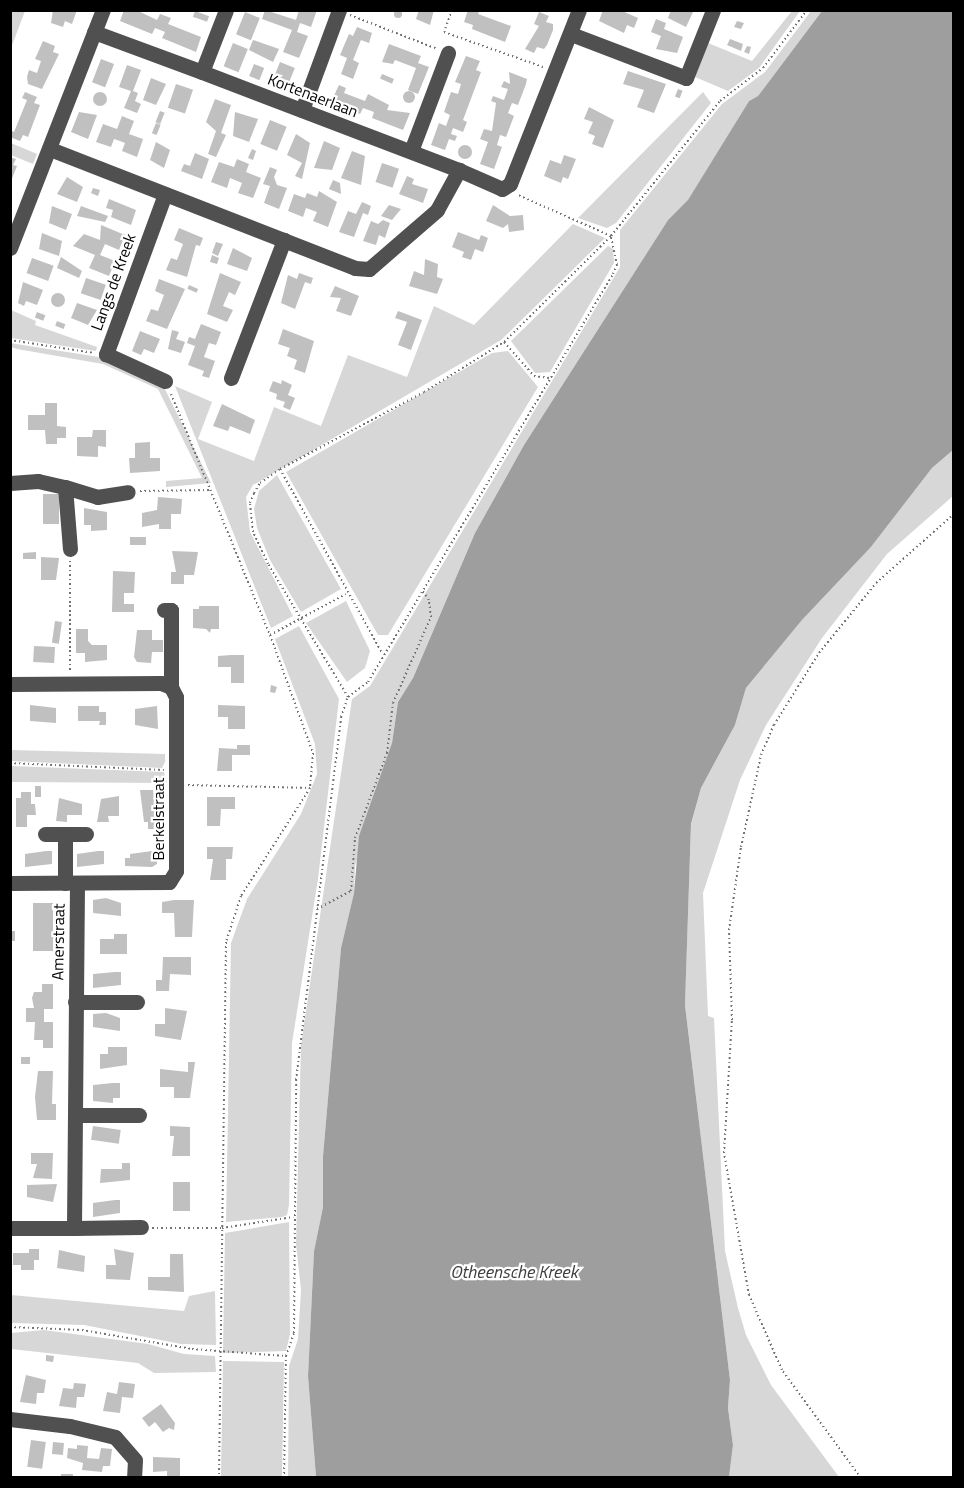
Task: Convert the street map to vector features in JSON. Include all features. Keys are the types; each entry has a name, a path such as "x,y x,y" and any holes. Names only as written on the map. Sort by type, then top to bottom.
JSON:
{"street":[{"path":"10,248 103,10"},
{"path":"202,72 226,10"},
{"path":"50,149 355,268 369,269 437,210 459,171 502,189 510,184 579,10"},
{"path":"571,34 686,78 713,10"},
{"path":"302,110 339,11"},
{"name":"Kortenaerlaan","path":"94,32 459,171"},
{"path":"411,151 448,53"},
{"name":"Langs de Kreek","path":"165,194 106,354 165,381"},
{"path":"231,378 284,240"},
{"path":"10,483 38,481 65,486 97,496 128,492"},
{"path":"65,486 70,549"},
{"name":"Berkelstraat","path":"10,882 165,883 173,879 176,697 171,687 171,610 164,610"},
{"path":"10,684 161,684 171,687"},
{"path":"45,834 65,836 86,834"},
{"path":"65,836 71,883"},
{"name":"Amerstraat","path":"71,883 75,1002 74,1228"},
{"name":"Amerstraat","path":"75,1002 137,1002"},
{"path":"75,1115 139,1115"},
{"path":"10,1228 141,1227"},
{"path":"10,1419 70,1426 115,1437 135,1460 134,1478"}],"path":[{"path":"452,10 444,32 555,71"},
{"path":"348,697 299,620 268,564 252,522 254,493 260,483 280,469 424,392 504,342 611,236 720,101 763,68 807,10"},
{"path":"339,11 448,53"},
{"path":"502,189 611,236"},
{"path":"284,1478 286,1356 294,1333 296,1080 341,717 348,697 368,682 382,654 613,274 617,265 611,236"},
{"path":"10,340 106,354"},
{"path":"504,342 534,376 550,378"},
{"path":"165,381 270,635 313,753 310,788 241,896 226,942 218,1352 219,1478"},
{"path":"280,469 346,594 382,654"},
{"path":"128,492 212,490"},
{"path":"861,1478 782,1370 763,1332 744,1275 724,1153 732,1020 730,921 759,763 774,725 819,653 876,583 954,514"},
{"path":"70,549 70,684"},
{"path":"317,909 351,891 355,838 387,753 393,703 431,617 429,600 422,590"},
{"path":"270,635 346,594"},
{"path":"10,763 310,788"},
{"path":"141,1227 222,1228 294,1217"},
{"path":"10,1327 82,1330 218,1352 286,1356"}],"shaded area":[{"path":"10,11 25,11 11,48"},
{"path":"792,11 800,11 759,68 728,91 695,77 708,43 752,61"},
{"path":"811,11 822,11 758,96 749,101 688,201 668,220 524,445 475,533 413,678 398,702 392,743 355,866 354,893 341,948 323,1156 323,1207 314,1251 308,1376 316,1477 288,1478 289,1366 298,1339 301,1290 296,1244 301,1045 352,699 370,686 620,267 620,230 722,104 765,72"},
{"path":"703,92 711,103 616,223 607,228 578,218"},
{"path":"11,143 37,154 33,164 11,155"},
{"path":"573,224 605,238 501,340 253,485 246,497 250,532 293,616 271,628 175,386 212,402 198,439 254,461 274,407 321,426 348,355 407,377 434,306 474,325"},
{"path":"608,246 613,249 614,263 550,372 535,373 511,341"},
{"path":"11,310 36,321 35,325 97,347 96,351 11,338"},
{"path":"10,343 105,358 162,383 211,483 166,487 166,481 202,478 158,389 103,364 17,349 11,347"},
{"path":"508,351 538,387 388,635 378,635 286,472 492,353"},
{"path":"953,450 953,496 887,554 822,638 766,725 740,780 703,893 708,1016 714,1018 725,1251 738,1308 746,1335 771,1385 839,1477 729,1477 733,1445 728,1408 730,1380 685,1005 691,825 701,788 735,725 746,688 802,620 871,547 932,468"},
{"path":"277,475 341,589 301,612 270,560 257,528 254,509 259,491"},
{"path":"346,601 370,651 365,668 347,682 306,623"},
{"path":"299,626 339,699 318,879 292,1043 289,1205 287,1215 282,1217 226,1222 231,943 247,899 301,814 317,774 315,744 275,639"},
{"path":"11,750 165,754 165,762 162,768 11,761"},
{"path":"11,766 164,772 167,783 11,782"},
{"path":"289,1222 290,1334 286,1351 223,1353 225,1233"},
{"path":"215,1291 216,1345 181,1344 84,1325 11,1323 11,1295 184,1311 189,1296"},
{"path":"44,1330 148,1344 184,1354 215,1356 216,1372 154,1373 138,1363 11,1349 11,1333"},
{"path":"223,1361 284,1362 282,1478 221,1477"}],"water":[{"name":"Otheensche Kreek","path":"822,11 953,11 953,450 932,468 871,547 802,620 746,688 735,725 701,788 691,824 685,1005 730,1380 728,1408 733,1445 729,1477 316,1477 308,1376 314,1251 323,1207 323,1156 341,948 354,893 359,836 392,743 398,702 413,678 475,533 524,445 668,220 688,200 749,101 758,96"}],"building":[{"path":"53,10 77,10 72,24 65,21 63,27 51,23"},
{"path":"124,10 136,10 157,20 160,14 171,18 168,24 201,37 196,52 162,38 165,32 155,28 152,34 120,21"},
{"path":"265,10 296,20 299,10 317,10 311,27 300,23 297,32 308,36 299,58 283,52 292,30 262,19"},
{"path":"398,10 402,14 398,18 394,14"},
{"path":"419,10 434,10 430,25 416,19"},
{"path":"468,10 480,10 478,14 511,26 505,42 472,29 473,25 464,22"},
{"path":"603,10 620,10 638,18 634,28 627,25 624,33 599,21"},
{"path":"671,10 694,10 686,27 668,18"},
{"path":"195,11 209,16 207,22 193,17"},
{"path":"245,12 260,18 251,40 236,34"},
{"path":"539,12 549,16 546,22 553,24 553,30 544,49 537,47 534,53 525,49 539,26 534,24"},
{"path":"656,19 666,23 664,29 683,37 677,53 656,49 661,36 651,32"},
{"path":"737,21 744,23 741,29 734,27"},
{"path":"357,27 372,33 369,43 361,40 353,60 359,63 353,79 341,74 347,58 340,55 349,34 353,36"},
{"path":"730,39 743,44 741,51 727,45"},
{"path":"253,40 279,49 273,62 249,50"},
{"path":"43,41 55,46 53,52 59,54 42,89 28,84 27,77 29,70 37,73 41,61 35,59"},
{"path":"233,43 248,49 238,72 224,66"},
{"path":"389,44 421,56 418,63 429,67 418,94 408,90 416,68 395,60 393,64 382,62"},
{"path":"747,46 751,47 749,54 744,52"},
{"path":"466,56 480,61 476,70 481,72 463,120 467,122 463,132 453,128 451,134 457,136 455,141 449,139 445,150 431,145 439,123 446,126 450,115 444,112 451,92 458,94 461,84 455,82"},
{"path":"101,59 114,64 105,87 92,82"},
{"path":"280,62 295,68 286,90 271,84"},
{"path":"254,64 264,68 259,80 249,76"},
{"path":"127,65 141,70 133,91 138,93 135,101 141,104 137,113 124,108 131,91 119,87"},
{"path":"628,71 666,84 654,113 637,107 644,90 623,84"},
{"path":"509,72 527,79 518,105 512,103 508,113 514,116 506,137 500,135 497,145 502,147 494,169 480,164 488,142 480,139 484,129 492,131 496,103 491,101 493,96 504,100 508,89 501,87 504,81 510,84"},
{"path":"382,74 394,79 392,84 380,79"},
{"path":"151,78 166,84 156,105 143,100"},
{"path":"176,84 193,90 185,113 168,108"},
{"path":"339,85 346,88 344,93 365,101 368,94 389,105 387,110 410,113 403,130 372,118 374,112 363,108 360,114 331,102"},
{"path":"678,89 683,91 680,98 675,96"},
{"path":"411,91 415,97 411,103 407,103 403,95"},
{"path":"25,92 37,97 34,103 40,105 28,137 23,135 20,141 10,137 10,130 14,132 27,100 22,98"},
{"path":"100,92 105,94 107,99 105,104 100,106 95,104 93,99 95,94"},
{"path":"215,99 231,105 221,133 226,135 216,157 208,154 216,131 206,122"},
{"path":"589,107 614,120 603,148 592,144 595,136 588,133 593,122 584,119"},
{"path":"160,111 165,113 160,124 156,122"},
{"path":"79,112 97,115 88,139 71,132"},
{"path":"235,112 258,119 249,142 233,136"},
{"path":"122,116 134,121 129,134 143,139 137,157 122,151 125,143 120,141 114,139 111,147 96,142 103,124 117,129"},
{"path":"270,120 287,127 277,151 260,144"},
{"path":"156,123 161,125 157,135 152,133"},
{"path":"296,134 310,143 302,179 295,176 302,163 287,155"},
{"path":"324,141 340,148 332,170 314,168"},
{"path":"156,142 170,150 164,168 150,160"},
{"path":"465,145 470,147 472,152 470,157 465,159 460,157 458,152 460,147"},
{"path":"252,149 256,151 253,160 248,158"},
{"path":"352,151 365,156 361,185 341,178"},
{"path":"195,153 209,159 202,179 181,171 184,164 190,166"},
{"path":"564,155 576,159 568,179 563,177 561,183 544,176 550,160 561,164"},
{"path":"10,157 16,159 13,165 17,166 11,181"},
{"path":"237,159 249,164 246,172 261,178 253,198 238,193 242,183 230,178 227,188 211,182 219,162 234,167"},
{"path":"382,163 399,169 393,188 375,182"},
{"path":"270,167 277,170 274,177 277,185 287,188 279,209 264,203 270,186 263,184"},
{"path":"407,176 414,179 412,184 428,189 423,203 399,194"},
{"path":"67,177 83,187 77,202 57,194"},
{"path":"333,180 340,183 341,194 329,189"},
{"path":"93,188 100,190 98,196 91,193"},
{"path":"319,191 337,202 328,227 313,221 317,212 306,208 303,217 288,211 294,194 305,198 307,193 317,197"},
{"path":"109,199 136,210 131,225 111,217 113,210 106,208"},
{"path":"362,202 371,206 368,215 363,213 354,237 339,232 348,211 356,214"},
{"path":"389,205 401,209 392,220 381,216"},
{"path":"493,205 510,216 523,215 524,230 509,232 508,224 503,228 486,221"},
{"path":"52,206 72,214 66,230 49,223"},
{"path":"81,206 108,216 105,222 77,216"},
{"path":"383,220 390,223 385,238 379,235 376,245 363,241 371,221 378,224"},
{"path":"101,225 125,235 119,250 105,244 100,255 115,261 109,276 89,268 95,255 73,246 84,234 100,240"},
{"path":"179,228 203,238 200,246 196,245 187,277 166,270 171,258 177,260 183,244 174,240"},
{"path":"458,232 479,240 481,235 488,238 483,252 475,249 471,260 462,257 464,252 452,247"},
{"path":"42,233 62,241 59,256 39,249"},
{"path":"216,242 223,244 218,256 212,253"},
{"path":"233,248 252,258 247,271 227,264"},
{"path":"212,255 219,258 217,264 210,262"},
{"path":"61,257 82,271 79,278 57,268"},
{"path":"32,258 54,266 48,281 27,273"},
{"path":"425,259 438,264 437,277 443,279 437,294 409,286 414,271 424,275"},
{"path":"220,273 241,282 235,295 229,292 223,306 233,310 227,322 207,314"},
{"path":"299,273 313,278 311,284 305,282 295,309 281,303 288,275 297,279"},
{"path":"86,278 106,285 101,300 81,293"},
{"path":"159,279 185,289 167,329 146,321 151,309 158,311 164,295 155,291"},
{"path":"23,282 43,290 37,305 26,301 24,306 18,303"},
{"path":"189,285 198,289 197,293 187,289"},
{"path":"335,286 359,296 351,316 336,311 341,298 330,297"},
{"path":"55,293 61,293 65,300 61,307 55,307 51,303 51,297"},
{"path":"77,303 97,310 88,325 71,318"},
{"path":"398,311 422,320 411,350 398,345 407,322 395,318"},
{"path":"37,312 45,315 43,321 35,318"},
{"path":"57,321 65,324 64,329 55,326"},
{"path":"201,324 221,332 216,345 209,343 204,357 215,361 209,378 202,376 204,371 188,365 195,346 187,343 189,337 195,339"},
{"path":"283,329 314,341 305,373 294,369 297,360 287,356 290,348 278,344"},
{"path":"172,330 179,332 176,339 185,342 181,353 168,349"},
{"path":"140,331 160,339 154,353 144,349 141,355 132,351"},
{"path":"282,380 292,385 288,395 295,398 290,410 283,407 285,402 276,399 277,394 269,391 273,381 281,384"},
{"path":"45,403 57,403 57,426 66,427 66,438 57,438 57,444 46,444 45,430 28,430 28,415 45,415"},
{"path":"222,404 255,420 250,434 230,426 228,431 213,426"},
{"path":"93,430 106,430 106,447 98,446 98,457 77,456 77,437 92,437"},
{"path":"150,442 150,458 160,458 160,471 130,473 129,458 135,458 135,443"},
{"path":"43,494 59,494 59,524 43,524"},
{"path":"158,497 182,499 181,514 171,514 171,529 159,529 159,524 142,527 142,513 157,510"},
{"path":"84,508 107,512 107,530 91,531 91,525 84,525"},
{"path":"130,537 146,537 146,545 130,545"},
{"path":"172,551 198,552 194,575 184,575 184,584 171,584 171,572 176,572"},
{"path":"36,552 36,559 23,559 23,553"},
{"path":"41,557 59,558 56,580 41,580"},
{"path":"113,571 135,572 134,593 124,593 124,604 134,604 134,612 112,612"},
{"path":"199,606 219,606 219,629 211,629 210,633 206,629 193,628 193,609 199,609"},
{"path":"55,621 62,622 59,644 52,643"},
{"path":"76,629 88,629 88,641 92,645 107,645 107,660 85,662 85,653 76,653"},
{"path":"137,630 152,630 152,640 163,640 163,652 152,652 151,663 137,662 134,657"},
{"path":"34,646 55,647 54,663 33,662"},
{"path":"244,655 244,683 231,683 231,667 218,667 218,656"},
{"path":"271,685 277,687 275,693 270,692"},
{"path":"30,705 56,708 56,723 30,721"},
{"path":"218,705 245,706 245,729 228,729 228,717 218,717"},
{"path":"78,706 99,706 99,712 106,712 106,725 99,725 100,721 78,721"},
{"path":"157,706 158,729 135,725 135,709"},
{"path":"237,745 250,745 250,755 232,755 232,771 217,771 219,748 237,749"},
{"path":"35,786 41,786 41,797 35,797"},
{"path":"140,790 153,790 157,829 148,829 148,822 144,822"},
{"path":"21,792 31,792 31,804 35,804 36,815 27,815 27,827 16,827 16,798 21,798"},
{"path":"119,796 119,816 108,816 109,822 97,822 101,799"},
{"path":"207,797 235,797 235,809 221,809 220,826 207,826"},
{"path":"59,798 82,804 82,815 67,815 67,822 56,821"},
{"path":"207,847 233,847 232,859 226,859 226,880 210,880 213,859 207,859"},
{"path":"52,851 52,864 25,867 25,854"},
{"path":"104,851 104,864 77,867 77,854"},
{"path":"157,851 157,864 152,867 125,866 125,858 130,858 130,854"},
{"path":"106,898 121,903 121,916 93,913 93,900"},
{"path":"194,900 192,937 175,937 174,913 162,913 162,902"},
{"path":"33,903 53,903 53,951 33,951"},
{"path":"10,931 15,931 15,941 10,941"},
{"path":"114,934 127,934 127,954 100,954 100,939 114,939"},
{"path":"163,957 191,957 191,975 170,974 169,991 156,991 156,980 162,980"},
{"path":"121,972 121,985 93,988 93,974"},
{"path":"42,984 53,984 53,1009 44,1009 44,1022 53,1022 53,1048 43,1048 43,1040 34,1040 35,1022 26,1022 26,1008 34,1008 32,998 34,992 42,992"},
{"path":"165,1008 187,1011 181,1040 155,1036 155,1024 165,1024"},
{"path":"106,1013 120,1018 120,1031 93,1027 93,1014"},
{"path":"108,1047 127,1047 127,1065 100,1069 100,1054 108,1054"},
{"path":"21,1057 30,1057 30,1064 21,1064"},
{"path":"188,1062 195,1062 190,1098 174,1098 174,1087 160,1087 160,1069 188,1072"},
{"path":"38,1071 53,1071 52,1104 56,1104 56,1120 37,1120 35,1097"},
{"path":"120,1083 120,1098 113,1098 113,1103 93,1101 93,1085"},
{"path":"93,1126 121,1130 119,1144 91,1140"},
{"path":"170,1126 190,1127 190,1156 172,1156 174,1136 170,1136"},
{"path":"31,1153 53,1153 52,1179 33,1178 37,1164 31,1164"},
{"path":"122,1163 130,1163 130,1180 100,1183 101,1169 122,1169"},
{"path":"173,1182 190,1182 190,1211 173,1211"},
{"path":"57,1184 53,1202 27,1197 27,1185"},
{"path":"120,1200 120,1213 93,1217 93,1203"},
{"path":"29,1249 39,1249 39,1260 34,1260 34,1270 21,1270 21,1265 13,1265 13,1253 29,1253"},
{"path":"114,1249 134,1253 130,1280 106,1279 106,1265 116,1265"},
{"path":"59,1250 85,1256 84,1272 57,1268"},
{"path":"170,1254 183,1254 184,1292 148,1290 148,1277 170,1277"},
{"path":"46,1355 54,1356 53,1362 46,1361"},
{"path":"26,1375 46,1380 44,1393 37,1393 36,1404 20,1402"},
{"path":"119,1382 135,1384 133,1398 122,1397 120,1413 103,1411 107,1392 117,1394"},
{"path":"74,1383 86,1384 84,1397 77,1397 76,1408 59,1406 63,1388 73,1389"},
{"path":"161,1404 175,1423 174,1430 169,1428 163,1432 155,1422 149,1427 142,1418"},
{"path":"31,1440 46,1442 42,1469 27,1467"},
{"path":"53,1442 64,1443 63,1455 52,1454"},
{"path":"77,1445 88,1446 87,1458 99,1459 101,1448 112,1449 110,1466 103,1466 102,1472 82,1470 83,1463 67,1458 68,1448 77,1449"},
{"path":"153,1457 180,1458 180,1478 167,1478 167,1471 153,1472"},
{"path":"61,1474 73,1474 73,1478 61,1478"}]}
